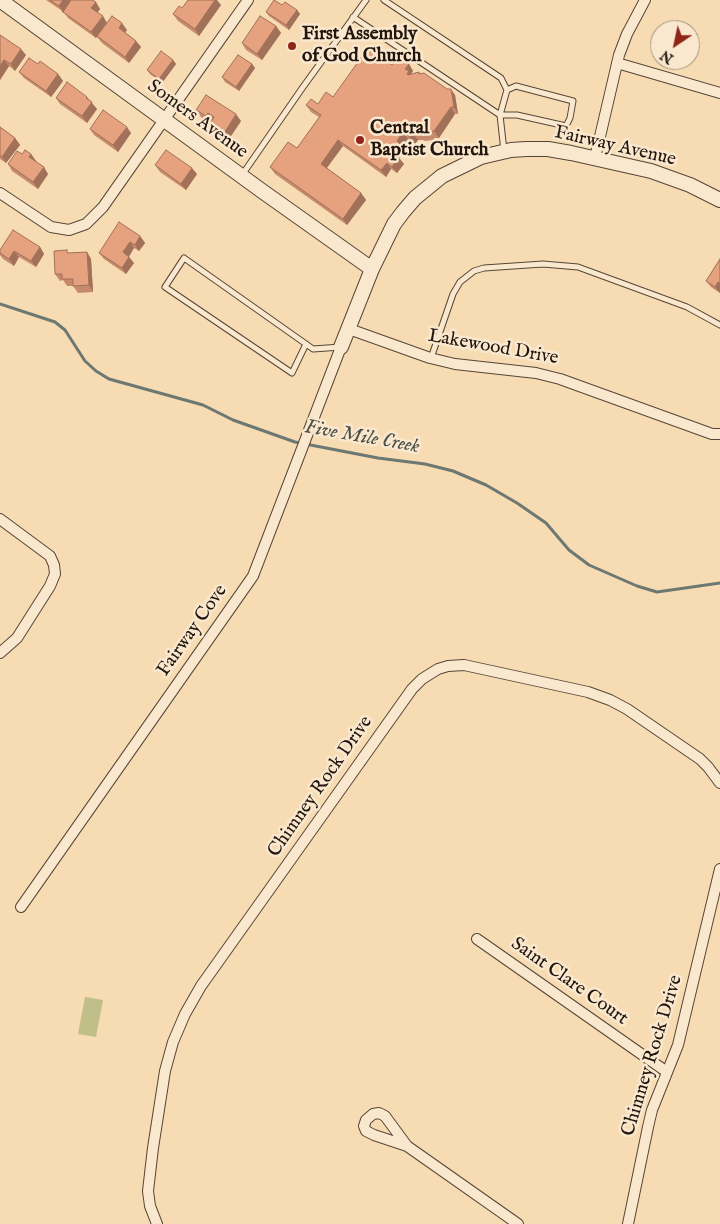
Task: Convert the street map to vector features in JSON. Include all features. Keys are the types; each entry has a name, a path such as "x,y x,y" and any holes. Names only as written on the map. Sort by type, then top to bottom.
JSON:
{"street":[{"name":"Somers Avenue","path":"0,0 372,269"},
{"path":"0,193 50,227 69,230 86,224 102,207 248,0"},
{"path":"595,158 617,63 627,34 645,0"},
{"path":"617,63 720,93"},
{"name":"Fairway Avenue","path":"372,269 394,224 421,192 452,170 481,157 504,151 548,149 595,158 673,179 720,200"},
{"path":"341,347 372,269"},
{"name":"Lakewood Drive","path":"349,329 430,358 471,367 536,373 560,379 712,434 720,434"},
{"name":"Fairway Cove","path":"20,907 253,576 341,347"},
{"path":"0,519 50,556 55,574 50,586 17,638 0,653"},
{"name":"Chimney Rock Drive","path":"157,1224 150,1206 148,1191 153,1148 165,1071 173,1042 185,1014 201,986 407,696 422,679 438,669 448,666 464,666 588,692 627,709 700,759 712,771 720,783"},
{"name":"Chimney Rock Drive","path":"628,1224 652,1110 678,1045 720,869"},
{"name":"Saint Clare Court","path":"476,938 667,1072"},
{"path":"407,1146 518,1224"}],"lane":[{"path":"242,176 366,0"},
{"path":"384,0 501,78 507,90 500,115 504,151"},
{"path":"353,17 500,115 517,115 566,126 570,118 573,101 516,86 507,90"},
{"path":"306,344 292,373 165,287 184,258 306,344 313,349 341,347"},
{"path":"430,358 453,294 460,282 474,271 484,268 544,264 578,267 687,307 720,326"}],"shaded area":[{"path":"85,997 103,1000 96,1037 78,1034"}],"building":[{"path":"50,0 63,0 59,6"},
{"path":"71,0 92,0 96,2 91,8 103,16 91,32 63,12"},
{"path":"188,0 215,0 195,29 173,14 179,6 182,8"},
{"path":"274,0 282,5 285,2 297,10 286,25 266,12"},
{"path":"112,16 122,23 119,28 136,41 125,57 97,36"},
{"path":"260,16 276,26 257,54 242,43"},
{"path":"0,35 21,49 11,64 4,60 0,66"},
{"name":"Central Baptist Church","path":"368,48 392,65 394,61 398,64 402,59 409,64 405,69 409,71 408,75 419,72 419,74 424,73 447,89 451,89 454,107 451,107 434,131 420,135 420,133 413,133 410,137 403,132 397,141 400,144 393,153 399,157 392,167 387,163 381,170 338,140 321,164 361,193 343,219 270,167 288,142 297,148 321,115 306,105 311,99 318,104 326,92 333,97"},
{"path":"161,51 173,60 159,79 147,70"},
{"path":"238,55 252,64 236,87 222,77"},
{"path":"29,58 38,64 40,61 58,74 46,91 19,72"},
{"path":"67,82 92,102 82,116 56,98"},
{"path":"206,95 236,114 225,132 210,123 214,117 208,113 206,116 196,110"},
{"path":"103,110 127,127 113,145 90,129"},
{"path":"0,127 15,138 2,157 0,155"},
{"path":"25,150 31,154 29,157 44,167 33,182 8,164 17,151 22,154"},
{"path":"166,150 192,168 181,184 155,165"},
{"path":"119,222 140,236 135,245 130,242 123,252 129,257 122,268 99,253"},
{"path":"13,230 40,247 31,261 14,251 9,259 0,253"},
{"path":"67,250 67,253 87,252 89,285 73,286 73,279 62,279 62,274 55,274 54,251"},
{"path":"720,259 720,283 718,282 715,287 706,281"}],"waterway":[{"name":"Five Mile Creek","path":"0,304 55,322 65,330 85,361 109,379 203,405 233,420 295,442 378,458 425,464 453,471 486,485 546,523 569,550 589,565 637,586 657,592 720,583"}],"place":[{"name":"First Assembly of God Church","path":"292,46"},
{"name":"Central Baptist Church","path":"360,140"}]}
